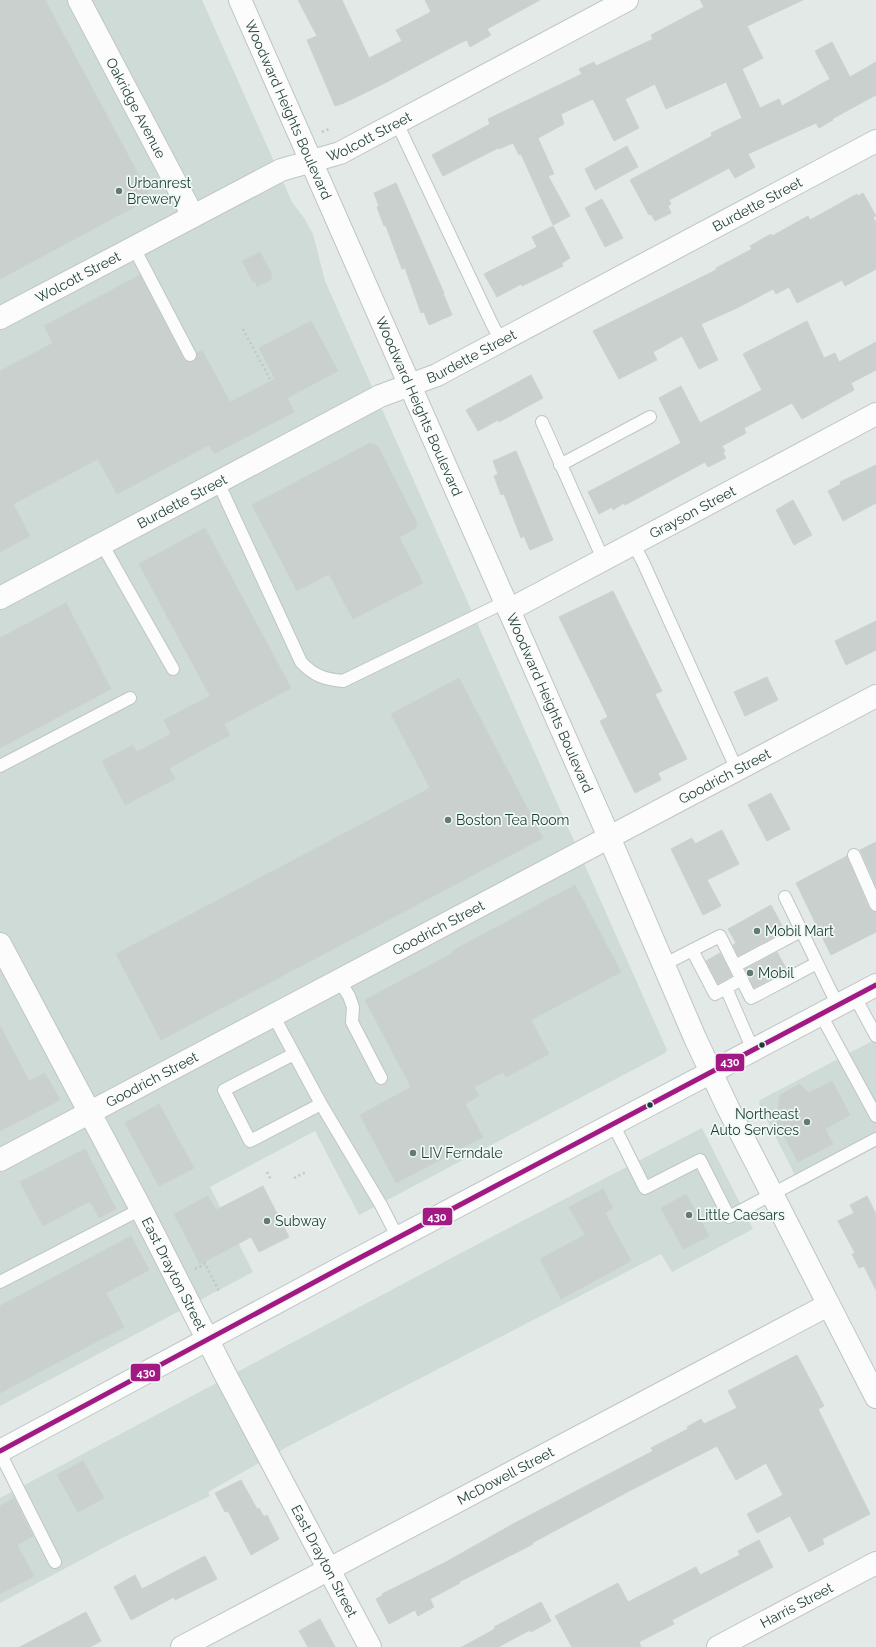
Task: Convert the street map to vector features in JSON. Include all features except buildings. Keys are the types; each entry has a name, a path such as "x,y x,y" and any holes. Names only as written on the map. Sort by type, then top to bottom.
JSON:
{"street":[{"name":"Oakridge Avenue","path":"79,0 193,216"},
{"name":"Woodward Heights Boulevard","path":"240,0 609,837 663,965 711,1071 772,1195 876,1397"},
{"name":"Wolcott Street","path":"0,318 281,170 340,153 627,0"},
{"name":"Burdette Street","path":"0,598 380,396 437,375 876,141"},
{"name":"Grayson Street","path":"507,606 603,559 876,414"},
{"name":"Goodrich Street","path":"0,1160 876,696"},
{"name":"East Drayton Street","path":"0,944 142,1209 225,1374 370,1647"},
{"path":"0,1452 208,1339 711,1071 876,985"},
{"name":"McDowell Street","path":"182,1647 828,1305"},
{"name":"Harris Street","path":"718,1647 876,1563"}],"lane":[{"path":"397,123 501,341"},
{"path":"134,248 190,355"},
{"path":"560,465 650,417"},
{"path":"542,422 603,559"},
{"path":"218,482 301,662 309,670 325,679 343,681 507,606"},
{"path":"633,543 737,770"},
{"path":"102,544 173,669"},
{"path":"0,766 130,698"},
{"path":"854,855 876,905"},
{"path":"785,897 838,1006 876,1116"},
{"path":"735,966 801,931"},
{"path":"663,965 720,936 751,998 817,963"},
{"path":"692,950 714,994 742,979"},
{"path":"339,980 349,996 353,1008 352,1022 382,1078"},
{"path":"726,988 753,1050"},
{"path":"838,1006 876,1036"},
{"path":"273,1016 321,1104 381,1205 398,1238"},
{"path":"294,1054 224,1090 250,1141 321,1104"},
{"path":"613,1124 646,1188 700,1160 729,1217 876,1139"},
{"path":"0,1282 142,1209"},
{"path":"0,1452 55,1562"}],"path":[{"path":"319,133 329,129"},
{"path":"243,329 271,381"},
{"path":"267,1172 271,1180"},
{"path":"294,1178 306,1172"},
{"path":"204,1262 219,1291"}],"shaded area":[{"path":"0,0 202,0 292,202 304,218 313,234 325,281 667,1050 665,1053 359,1215 315,1131 210,1187 253,1272 0,1406"},
{"path":"876,1039 876,1147 801,1187 759,1104 760,1100"},
{"path":"702,1128 753,1229 672,1272 661,1254 287,1447 208,1492 210,1496 122,1538 0,1603 0,1498 478,1244"}],"transit line":[{"name":"430","path":"0,1451 350,1263 876,985"}],"place":[{"name":"Urbanrest Brewery","path":"119,191"},
{"name":"Boston Tea Room","path":"448,820"},
{"name":"Mobil Mart","path":"757,931"},
{"name":"Mobil","path":"750,973"},
{"name":"Northeast Auto Services","path":"807,1122"},
{"name":"LIV Ferndale","path":"413,1153"},
{"name":"Little Caesars","path":"689,1215"},
{"name":"Subway","path":"267,1221"}]}
